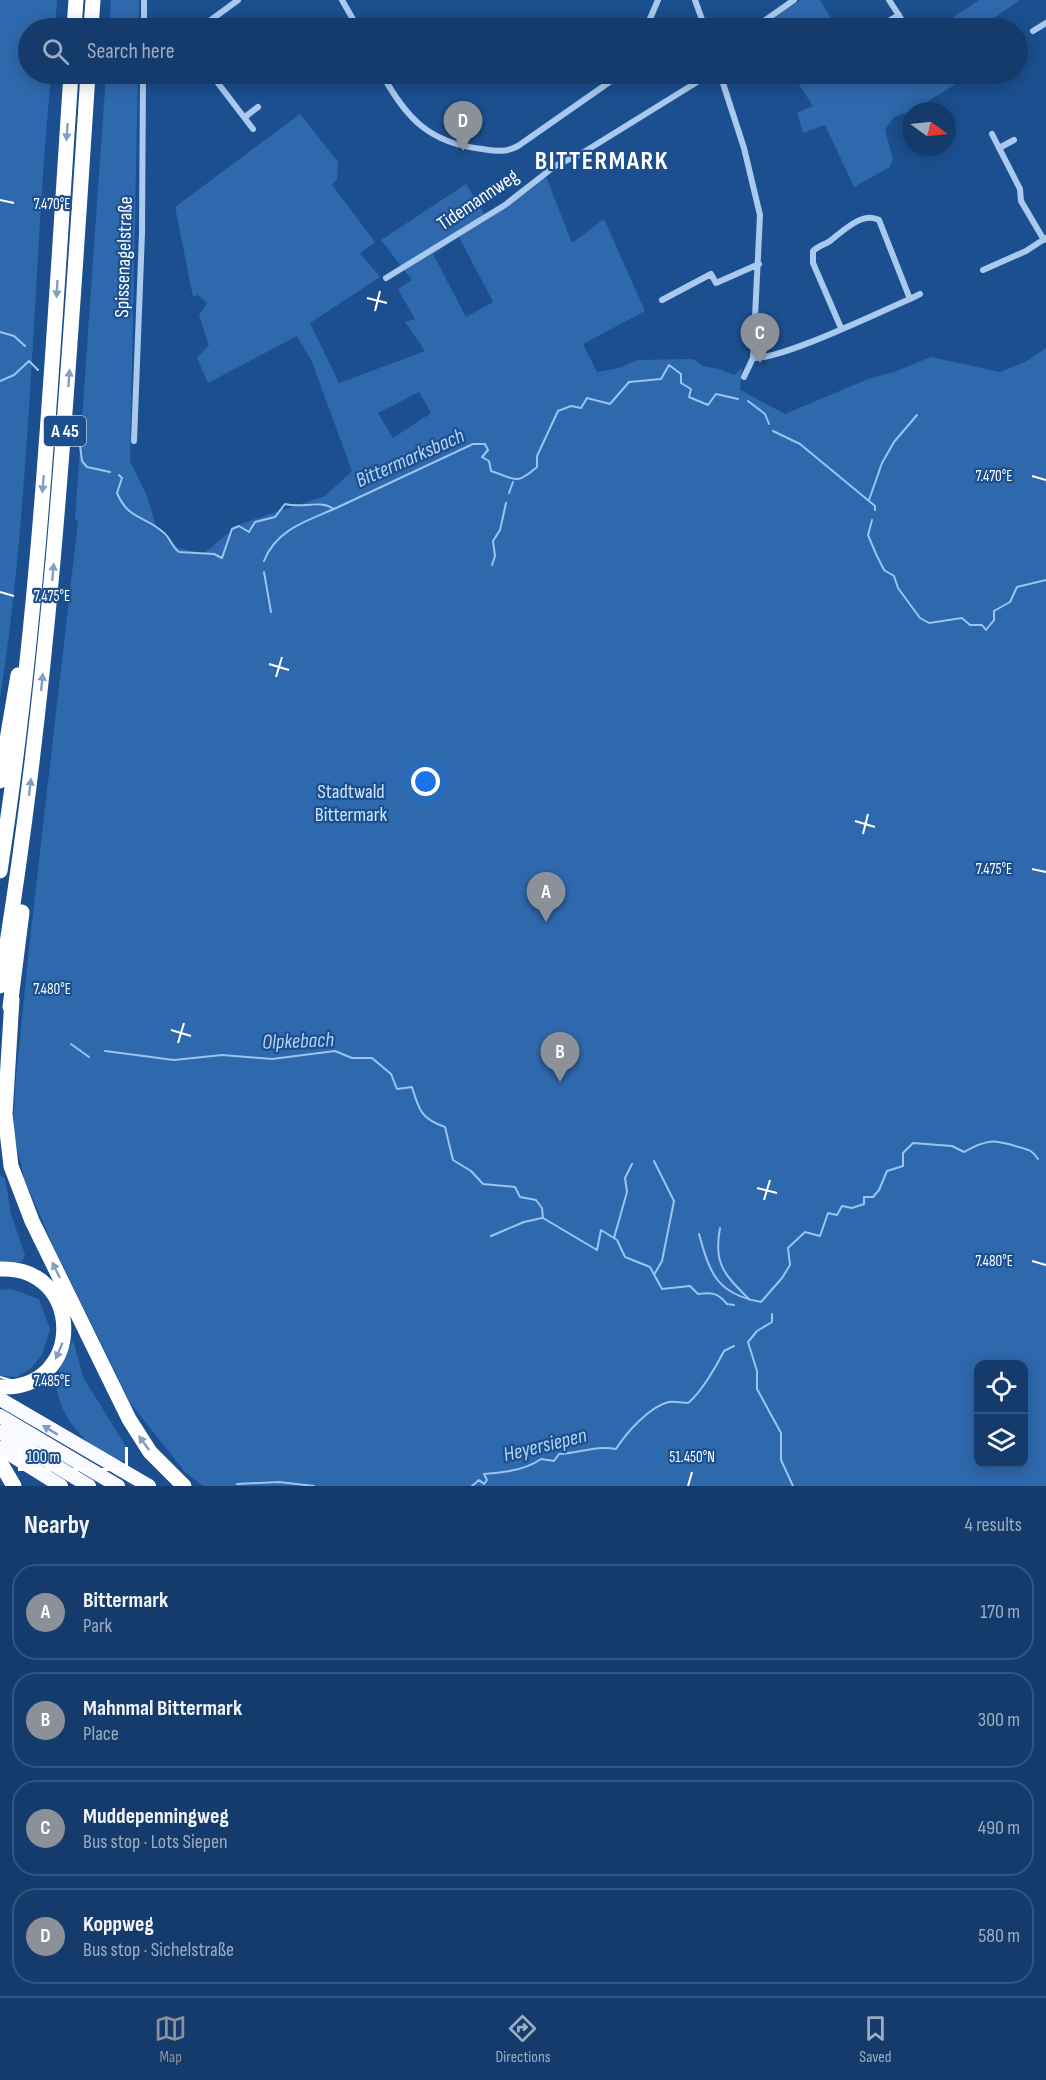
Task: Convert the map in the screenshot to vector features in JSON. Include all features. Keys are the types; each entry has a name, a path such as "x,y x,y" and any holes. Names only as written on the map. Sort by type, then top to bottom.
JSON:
{"highway":[{"path":"75,18 76,0"},
{"path":"92,18 93,0"},
{"name":"A 45","path":"0,871 14,730 32,613 70,84"},
{"name":"A 45","path":"0,986 23,841 57,530 87,84"},
{"path":"0,781 14,730"},
{"path":"0,1060 12,999 25,893 23,841"},
{"path":"12,999 6,1129 17,1185 129,1419 150,1452 184,1486"},
{"path":"0,1269 23,1272 47,1287 62,1309 65,1329 61,1349 45,1373 28,1383 0,1387"},
{"path":"0,1399 149,1486"},
{"path":"0,1416 118,1486"},
{"path":"0,1432 89,1486"},
{"path":"0,1448 61,1486"},
{"path":"0,1462 14,1486"}],"street":[{"path":"144,0 144,18"},
{"path":"214,18 238,0"},
{"path":"342,0 352,18"},
{"path":"650,18 658,0"},
{"path":"695,0 701,18"},
{"path":"768,18 794,0"},
{"path":"889,0 900,18"},
{"path":"893,18 898,15"},
{"path":"1033,31 1046,23"},
{"name":"Spissenagelstraße","path":"134,441 142,233 143,84"},
{"path":"219,84 253,129"},
{"path":"388,84 404,111 445,142 502,152 518,146 606,84"},
{"name":"Tidemannweg","path":"386,278 506,205 555,166 585,152 694,84"},
{"path":"723,84 744,148 760,215 753,358 744,377"},
{"path":"245,117 258,107"},
{"path":"983,270 1026,251 1045,239 1021,201 1020,189 992,134"},
{"path":"999,148 1014,140"},
{"path":"841,328 812,256 817,248 830,241 836,234 867,218 879,220 910,299"},
{"path":"662,300 711,274 716,283 759,264"},
{"path":"753,358 780,353 920,294"}],"green space":[{"path":"0,0 57,0 56,18 18,18 18,84 50,84 19,543 0,699"},
{"path":"111,0 139,0 139,18 110,18"},
{"path":"801,0 820,0 831,18 773,18"},
{"path":"979,0 1020,0 994,18 952,18"},
{"name":"Stadtwald Bittermark","path":"105,84 138,84 130,461 147,496 157,529 178,548 203,554 240,524 325,496 352,471 312,362 297,336 208,383 197,358 209,345 199,315 207,303 198,295 193,297 175,207 300,114 338,162 337,179 332,185 375,242 360,253 380,277 310,323 339,383 425,351 405,322 415,319 398,289 412,280 381,240 466,184 486,217 545,174 572,243 604,219 645,311 583,344 597,372 620,368 637,360 693,359 702,366 720,369 734,375 742,368 740,390 785,414 868,379 894,372 931,357 1000,372 1025,362 1046,348 1046,1486 203,1486 185,1472 131,1404 54,1248 25,1181 13,1131 15,1087 78,521 75,519","holes":["459,237 493,302 466,317 433,254","419,392 431,413 393,438 378,413"]},
{"path":"799,84 956,84 927,102 902,102 902,114 894,117 885,130 893,159 890,167 854,187 825,125 803,133 797,113 813,106"},
{"path":"0,1175 5,1178 11,1214 25,1255 22,1262 0,1264"},
{"path":"11,1289 39,1299 50,1329 42,1355 30,1369 17,1377 0,1376 0,1290"},
{"path":"73,1340 83,1377 128,1450 125,1461 101,1452 89,1443 69,1421 62,1408 58,1395 57,1378"}],"waterway":[{"name":"Bittermarksbach","path":"0,332 14,336 25,346"},
{"path":"0,381 14,375 29,361 38,370"},
{"name":"Bittermarksbach","path":"119,475 122,478 117,493 127,509 157,527 179,552 214,554 222,558 232,529 239,526 249,532 255,522 275,517 285,504 316,504 334,509 473,444 485,444 488,450 482,457 489,461 491,471 515,479 524,477 537,467 537,456 558,411 571,406 581,408 587,398 610,404 629,382 661,379 669,365 681,374 681,383 691,389 689,397 708,405 716,394 738,399"},
{"name":"Bittermarksbach","path":"748,401 765,414 769,424"},
{"path":"869,500 882,463 894,442 917,415"},
{"name":"Bittermarksbach","path":"77,422 82,461 87,467 110,472"},
{"name":"Bittermarksbach","path":"773,431 800,444 875,506 875,510"},
{"path":"509,493 513,482"},
{"path":"492,565 495,556 493,541 500,530 506,503"},
{"path":"264,561 269,550 284,534 334,509"},
{"name":"Bittermarksbach","path":"872,520 868,535 884,570 894,576 898,588 920,618 929,623 962,618 970,625 982,625 986,630 994,620 994,611 1010,602 1017,587 1046,580"},
{"path":"264,572 271,612"},
{"name":"Olpkebach","path":"71,1044 89,1057"},
{"name":"Olpkebach","path":"105,1051 174,1060 222,1055 272,1059 335,1051 352,1058 372,1058 391,1074 397,1089 412,1087 422,1113 431,1121 445,1127 453,1160 471,1171 483,1184 515,1187 520,1197 536,1200 542,1208 543,1218 597,1250 601,1230 617,1240 625,1257 650,1267 662,1289 690,1286 698,1294 714,1294 727,1304 734,1305"},
{"name":"Olpkebach","path":"699,1234 712,1271 725,1288 734,1294 761,1302 790,1265 788,1248 805,1232 820,1236 828,1213 837,1215 842,1206 852,1208 864,1204 864,1197 873,1197 879,1190 887,1171 903,1166 903,1153 913,1143 952,1146 964,1152 985,1142 997,1142 1028,1150 1038,1159"},
{"path":"654,1161 674,1201 662,1261 655,1273"},
{"path":"614,1238 627,1192 625,1178 632,1164"},
{"path":"491,1236 524,1222 542,1218"},
{"path":"720,1228 718,1251 723,1268 750,1300"},
{"path":"772,1314 772,1322 757,1331 748,1342 757,1371 757,1389 781,1433 781,1460 793,1486"},
{"name":"Heyersiepen","path":"472,1486 479,1480 484,1484 487,1480 484,1474 506,1472 541,1459 554,1461 559,1454 595,1449 616,1449 632,1428 654,1409 669,1402 688,1403 703,1386 724,1351 734,1346"},
{"name":"Heyersiepen","path":"237,1484 279,1482 314,1486"}],"place":[{"name":"Koppweg","path":"463,151"},
{"name":"Muddepenningweg","path":"760,363"},
{"name":"Bittermark","path":"546,922"},
{"name":"Mahnmal Bittermark","path":"560,1082"}],"district":[{"name":"BITTERMARK","path":"602,161"}]}
